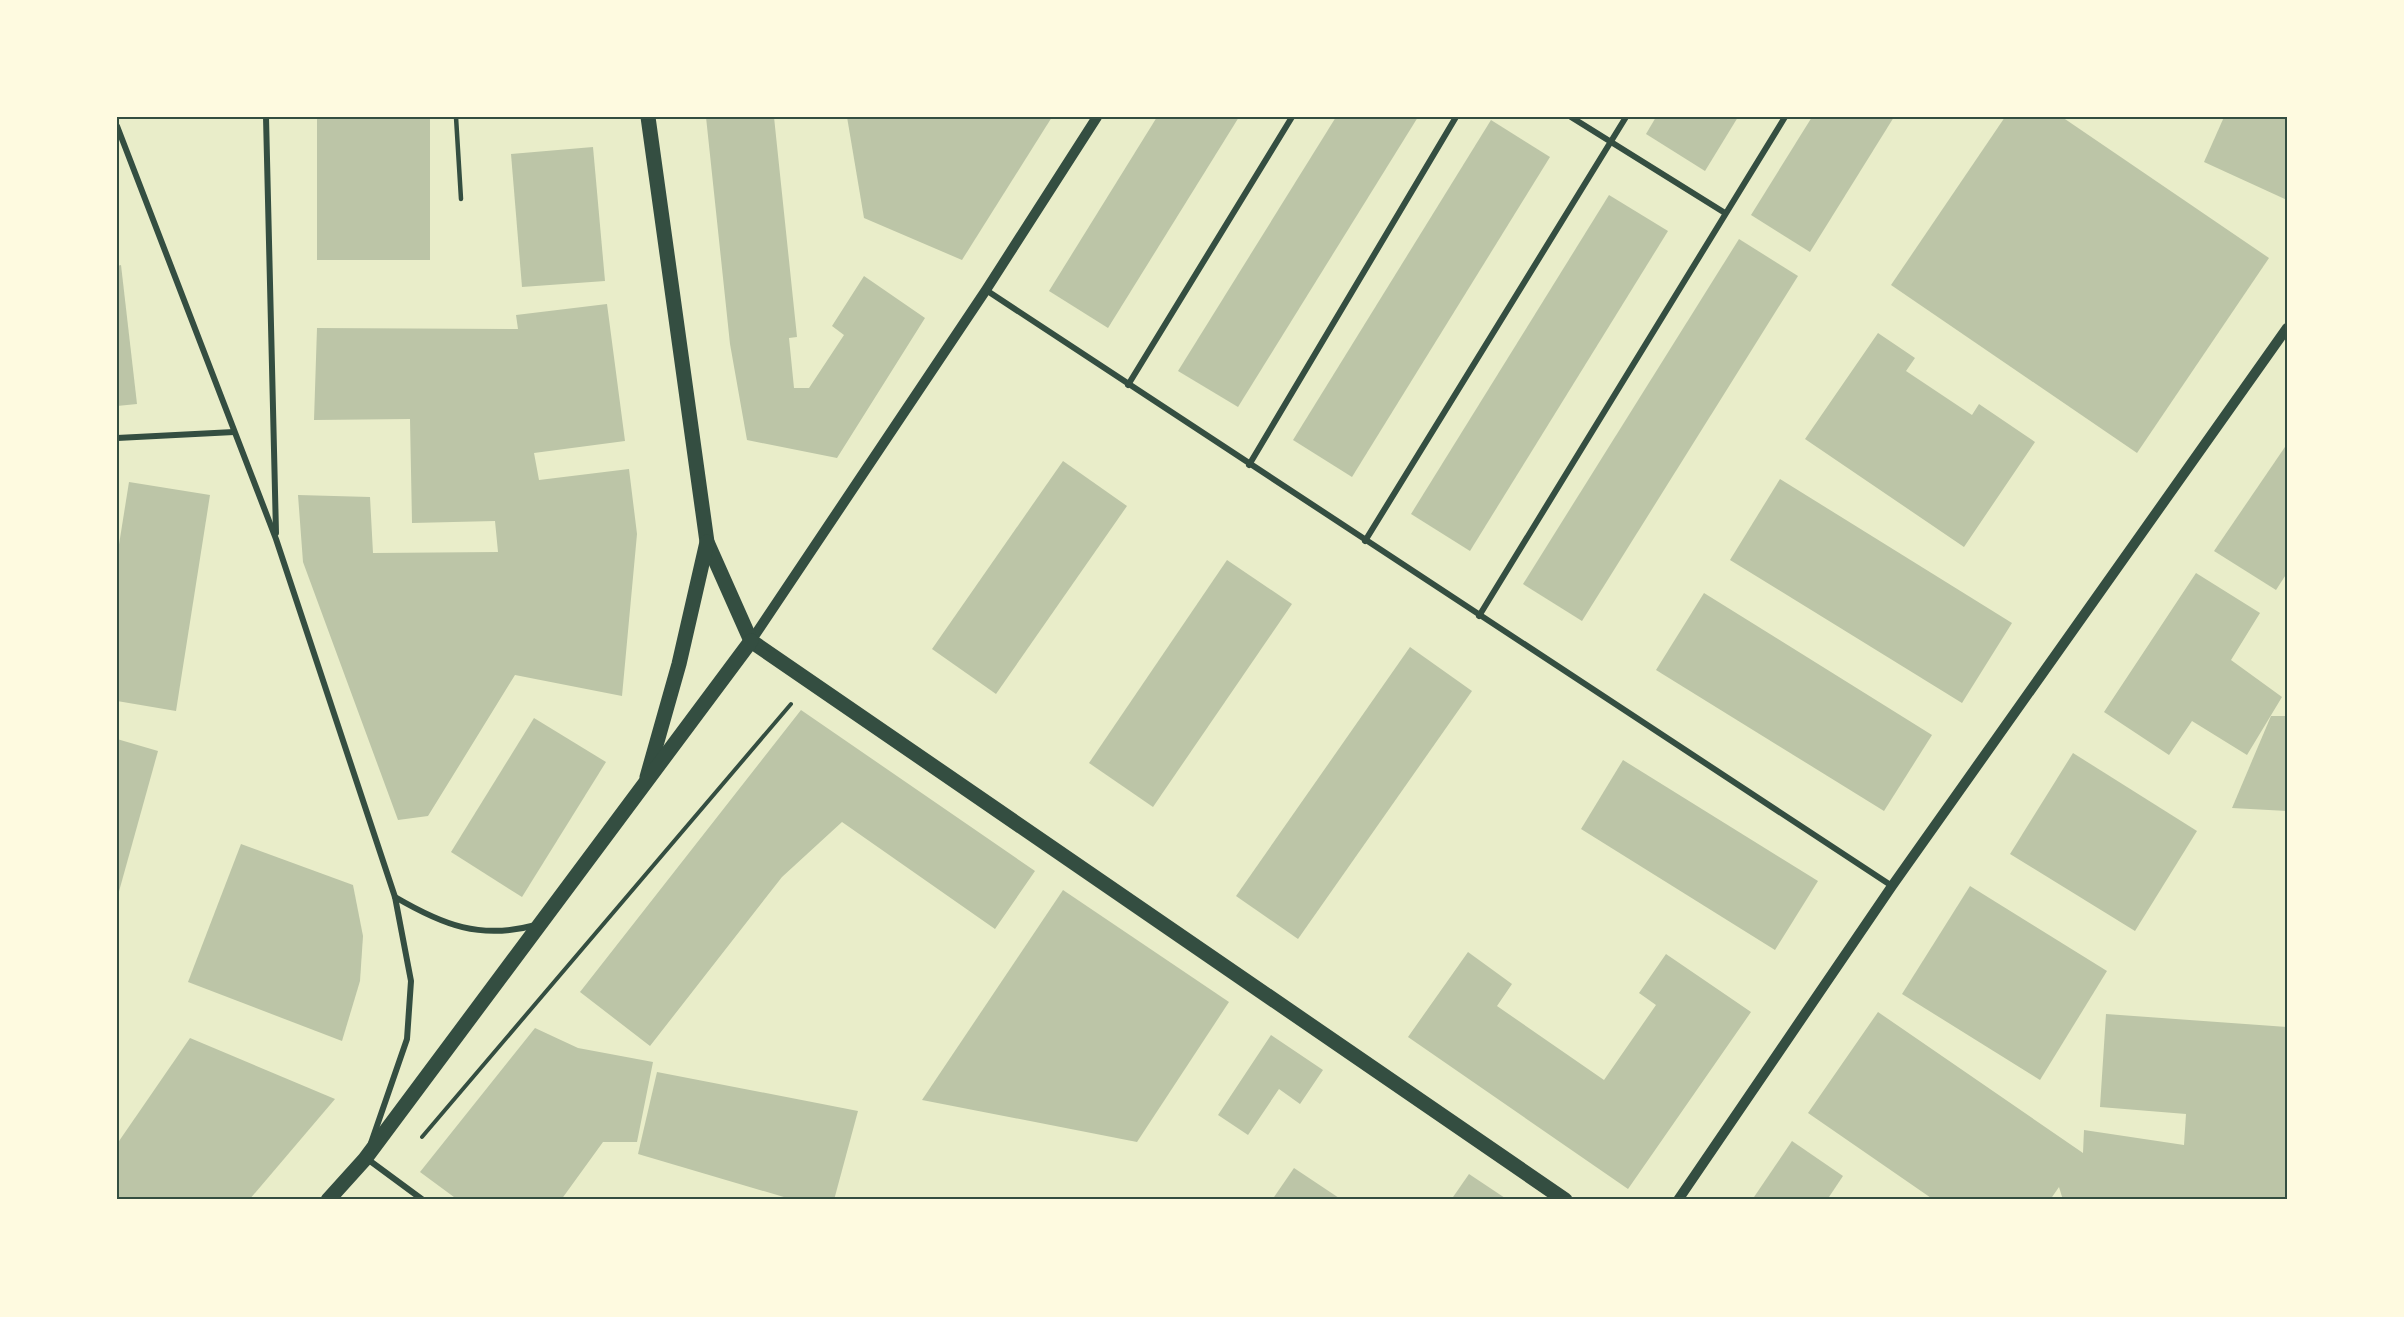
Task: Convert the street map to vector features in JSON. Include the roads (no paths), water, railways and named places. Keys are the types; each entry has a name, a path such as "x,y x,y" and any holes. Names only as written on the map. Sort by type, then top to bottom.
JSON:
{"main road":[{"path":"648,117 707,542 751,641 1565,1200"},
{"path":"644,788 679,664 707,542"},
{"path":"328,1200 365,1159 543,924 751,641"}],"street":[{"path":"266,117 276,539"},
{"path":"751,641 986,290 1097,117"},
{"path":"1128,385 1293,117"},
{"path":"1248,465 1456,117"},
{"path":"1571,117 1725,213"},
{"path":"1365,541 1626,117"},
{"path":"1479,616 1785,117"},
{"path":"117,126 276,539 395,897 411,981 407,1039 365,1159 423,1200"},
{"path":"986,290 1248,465 1893,886"},
{"path":"1678,1200 1893,886 2287,328"},
{"path":"117,438 234,432"},
{"path":"395,897 431,918 480,932 522,929 543,924"}],"lane":[{"path":"456,117 460,199"}]}
